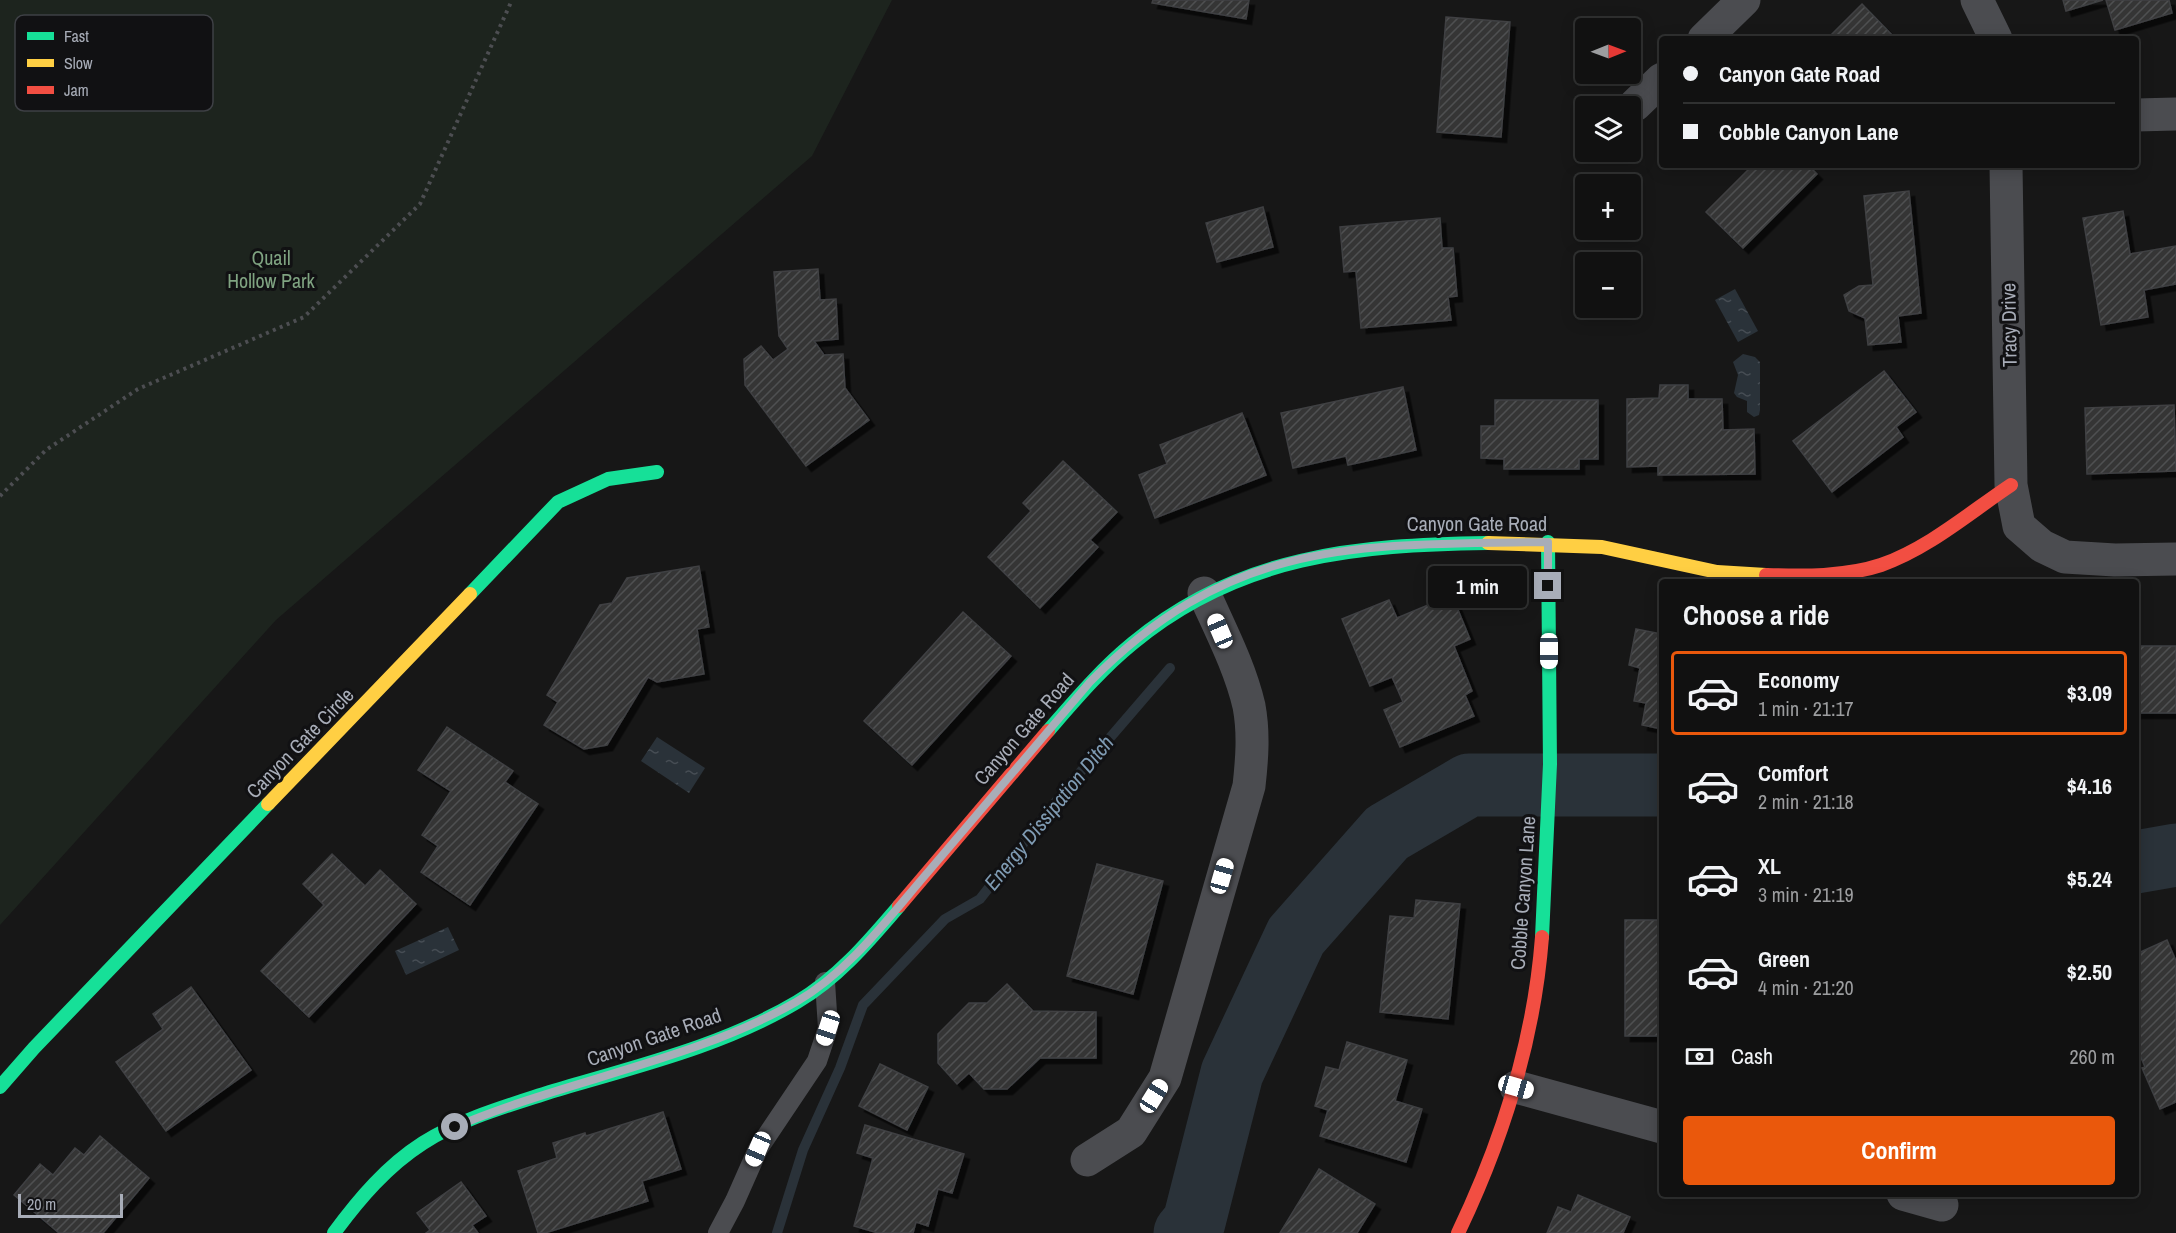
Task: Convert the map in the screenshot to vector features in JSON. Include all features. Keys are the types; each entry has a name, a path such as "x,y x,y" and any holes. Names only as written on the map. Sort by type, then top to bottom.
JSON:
{"street":[{"path":"1707,36 1744,0"},
{"path":"1977,0 1995,36"},
{"path":"1641,99 1659,82"},
{"path":"2139,115 2176,114"},
{"name":"Tracy Drive","path":"2006,168 2011,485 2019,526 2042,546 2065,557 2115,561 2176,559"},
{"name":"Canyon Gate Circle","path":"0,1087 34,1048 558,502 608,479 657,472"},
{"name":"Canyon Gate Road","path":"334,1233 356,1202 391,1168 437,1135 492,1112 685,1049 765,1019 798,1001 825,982 875,932 1090,682 1120,651 1159,621 1204,593 1263,567 1329,551 1391,544 1548,542 1631,552 1718,572 1822,574 1879,565 1923,543 2011,485"},
{"name":"Cobble Canyon Lane","path":"1458,1233 1481,1187 1516,1087 1532,1022 1542,934 1548,844 1550,738 1548,542"},
{"path":"1087,1160 1131,1132 1165,1078 1249,786 1253,749 1249,707 1236,669 1204,593"},
{"path":"1516,1087 1659,1126"},
{"path":"1914,1197 1942,1205"}],"lane":[{"path":"718,1233 758,1149 817,1061 828,1028 825,982"}],"path":[{"path":"0,496 46,450 138,389 304,317 420,204 512,0"}],"green space":[{"name":"Quail Hollow Park","path":"0,0 892,0 812,156 276,620 0,925"}],"water":[{"path":"1735,289 1758,331 1738,342 1715,300"},
{"path":"1743,354 1755,357 1760,362 1760,410 1759,415 1754,417 1747,412 1747,401 1737,397 1734,393 1738,375 1733,362"},
{"path":"657,737 705,768 689,793 641,761"},
{"path":"448,927 459,950 406,975 395,951"}],"building":[{"path":"1153,0 1249,0 1246,19 1152,3"},
{"path":"2063,0 2103,0 2066,11"},
{"path":"2106,0 2169,0 2172,13 2115,30"},
{"path":"1862,4 1893,36 1830,36"},
{"path":"1446,17 1510,22 1501,137 1437,132"},
{"path":"1750,168 1811,168 1817,174 1743,248 1706,212"},
{"path":"1909,191 1921,313 1898,316 1901,342 1868,345 1865,318 1849,311 1844,295 1859,286 1873,285 1864,196"},
{"path":"1263,207 1273,247 1217,262 1206,223"},
{"path":"2123,211 2130,254 2176,246 2176,284 2144,290 2148,317 2101,325 2083,218"},
{"path":"1440,218 1442,248 1453,248 1457,296 1448,297 1451,320 1361,328 1356,271 1344,272 1340,227"},
{"path":"818,269 820,300 836,299 838,339 814,341 824,355 843,354 845,388 869,420 806,466 745,385 744,359 761,346 773,360 788,349 779,336 774,272"},
{"path":"1884,371 1916,412 1896,427 1903,437 1832,492 1793,441"},
{"path":"1660,385 1688,385 1688,399 1722,399 1723,430 1754,429 1755,474 1658,475 1658,466 1627,467 1627,399 1659,398"},
{"path":"1403,387 1416,450 1348,465 1346,456 1293,468 1281,413"},
{"path":"1495,400 1598,400 1598,459 1579,459 1579,469 1504,469 1504,459 1481,458 1481,426 1495,426"},
{"path":"2174,405 2176,471 2087,474 2085,408"},
{"path":"1242,413 1266,475 1155,518 1139,475 1167,464 1160,445"},
{"path":"1063,461 1117,512 1090,540 1098,547 1040,608 988,557 1031,511 1023,503"},
{"path":"699,566 709,627 697,629 704,674 657,682 648,677 607,745 584,749 544,725 558,702 547,695 600,605 612,603 627,578"},
{"path":"1452,595 1470,639 1454,646 1472,691 1465,695 1474,716 1400,747 1384,710 1403,702 1392,677 1370,686 1342,619 1389,600 1397,618"},
{"path":"963,612 1011,656 912,765 864,721"},
{"path":"1636,629 1659,633 1659,728 1642,725 1646,703 1634,701 1640,668 1629,665"},
{"path":"2139,646 2176,646 2176,713 2139,713"},
{"path":"447,727 513,771 505,782 538,804 470,905 421,872 438,846 422,835 451,791 418,770"},
{"path":"332,854 365,886 380,870 416,904 309,1017 261,971 324,905 303,884"},
{"path":"1097,864 1163,881 1133,994 1067,976"},
{"path":"1416,900 1460,904 1448,1019 1380,1012 1390,916 1414,918"},
{"path":"1625,920 1659,920 1659,1036 1625,1036"},
{"path":"2167,940 2176,961 2176,1102 2160,1109 2142,1068 2145,1067 2139,1053 2139,953"},
{"path":"1007,984 1033,1011 1096,1012 1096,1058 1040,1058 1007,1089 984,1089 969,1073 957,1084 938,1063 938,1034 969,1003 987,1003"},
{"path":"191,987 251,1070 166,1131 116,1062 163,1029 153,1014"},
{"path":"1347,1042 1407,1060 1395,1101 1422,1109 1406,1162 1320,1136 1328,1110 1315,1106 1326,1067 1339,1070"},
{"path":"880,1064 928,1087 907,1130 859,1106"},
{"path":"663,1112 681,1169 642,1181 648,1201 545,1233 538,1233 518,1171 557,1158 553,1143 585,1133 586,1136"},
{"path":"865,1125 964,1154 952,1193 938,1189 928,1226 916,1222 913,1233 878,1233 854,1226 873,1158 857,1153"},
{"path":"100,1136 149,1178 103,1233 59,1233 14,1195 40,1164 53,1175 75,1148 84,1155"},
{"path":"1319,1169 1375,1204 1357,1233 1280,1233"},
{"path":"461,1182 486,1216 472,1225 478,1233 426,1233 430,1230 417,1213"},
{"path":"1578,1195 1630,1217 1623,1233 1547,1233 1558,1207 1571,1212"}],"waterway":[{"name":"Energy Dissipation Ditch","path":"777,1233 803,1150 840,1068 863,1005 945,919 980,899 1065,790 1170,668"},
{"path":"1185,1233 1194,1222 1232,1073 1296,936 1387,833 1469,785 1659,785"},
{"path":"2139,861 2176,855"}],"traffic: fast":[{"path":"470,594 558,502 608,479 657,472"},
{"path":"1542,937 1550,764 1548,542"},
{"path":"1048,731 1099,674 1133,643 1173,614 1215,591 1257,573 1346,552 1439,544 1488,543"},
{"path":"0,1087 34,1048 268,804"},
{"path":"334,1233 353,1208 397,1162 438,1134 501,1108 707,1044 768,1018 826,982 899,906"}],"traffic: slow":[{"path":"1488,543 1602,547 1717,572 1766,575"},
{"path":"268,804 470,594"}],"traffic: jam":[{"path":"1766,575 1839,574 1881,565 1932,540 2011,485"},
{"path":"899,906 1048,731"},
{"path":"1458,1233 1489,1162 1514,1089 1532,1014 1542,937"}],"route":[{"path":"455,1127 492,1112 685,1049 765,1019 798,1001 825,982 875,932 1090,682 1120,651 1159,621 1204,593 1263,567 1329,551 1391,544 1548,542 1548,586"}]}
